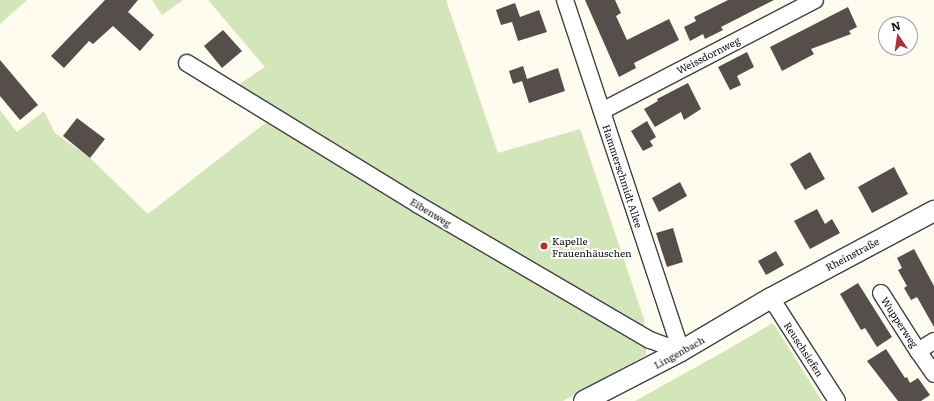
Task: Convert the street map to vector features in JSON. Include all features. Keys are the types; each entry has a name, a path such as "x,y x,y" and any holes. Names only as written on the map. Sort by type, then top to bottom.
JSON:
{"street":[{"name":"Hammerschmidt Allee","path":"565,0 681,351"},
{"name":"Weissdornweg","path":"602,111 815,0"},
{"name":"Eibenweg","path":"187,63 417,204 650,340 681,351"},
{"name":"Rheinstraße","path":"770,298 934,210"},
{"name":"Wupperweg","path":"881,293 934,374"},
{"name":"Lingenbach","path":"584,401 681,351 770,298"},
{"name":"Reuschsiefen","path":"770,298 837,401"},
{"name":"Wupperweg","path":"918,351 934,340"}],"green space":[{"path":"0,0 27,0 0,24"},
{"path":"152,0 183,0 162,15"},
{"path":"208,0 446,0 498,153 580,129 644,319 645,331 232,89 265,67"},
{"path":"0,110 17,132 44,111 55,133 90,158 148,214 269,120 646,342 646,355 563,401 0,401"},
{"path":"773,323 822,401 635,401 723,352"}],"building":[{"path":"105,0 138,0 128,12 154,35 140,51 113,26 93,44 89,41 64,68 51,56"},
{"path":"585,0 615,0 621,13 616,16 627,40 669,19 679,40 634,63 636,68 619,77"},
{"path":"728,0 774,0 721,27 723,30 705,39 703,34 690,41 684,27 696,21 694,17"},
{"path":"515,3 520,17 539,10 547,32 518,41 512,22 501,25 496,10"},
{"path":"848,7 857,27 849,31 851,34 811,49 814,54 782,71 770,47"},
{"path":"223,30 242,51 222,68 204,46"},
{"path":"747,52 754,67 737,76 741,85 730,90 718,67"},
{"path":"0,60 38,105 20,120 0,96"},
{"path":"523,66 527,79 558,68 565,91 529,103 522,81 513,84 509,71"},
{"path":"688,83 701,109 684,120 681,112 655,127 644,109 658,101 657,99"},
{"path":"77,118 105,139 90,158 63,136"},
{"path":"647,121 656,137 650,141 653,146 643,151 631,131"},
{"path":"810,152 825,179 805,190 790,164"},
{"path":"894,167 908,194 872,213 858,187"},
{"path":"680,182 687,196 659,212 652,198"},
{"path":"817,209 825,224 832,219 840,233 810,249 794,221"},
{"path":"673,228 683,262 667,267 656,233"},
{"path":"914,249 934,286 934,327 917,297 911,300 904,288 907,286 898,270 902,268 897,258"},
{"path":"776,251 784,265 766,275 758,261"},
{"path":"858,283 892,337 877,347 865,328 861,330 840,294"},
{"path":"886,349 905,378 907,377 910,383 918,378 930,395 921,401 898,401 867,361"}],"place":[{"name":"Kapelle Frauenhäuschen","path":"544,246"}]}
